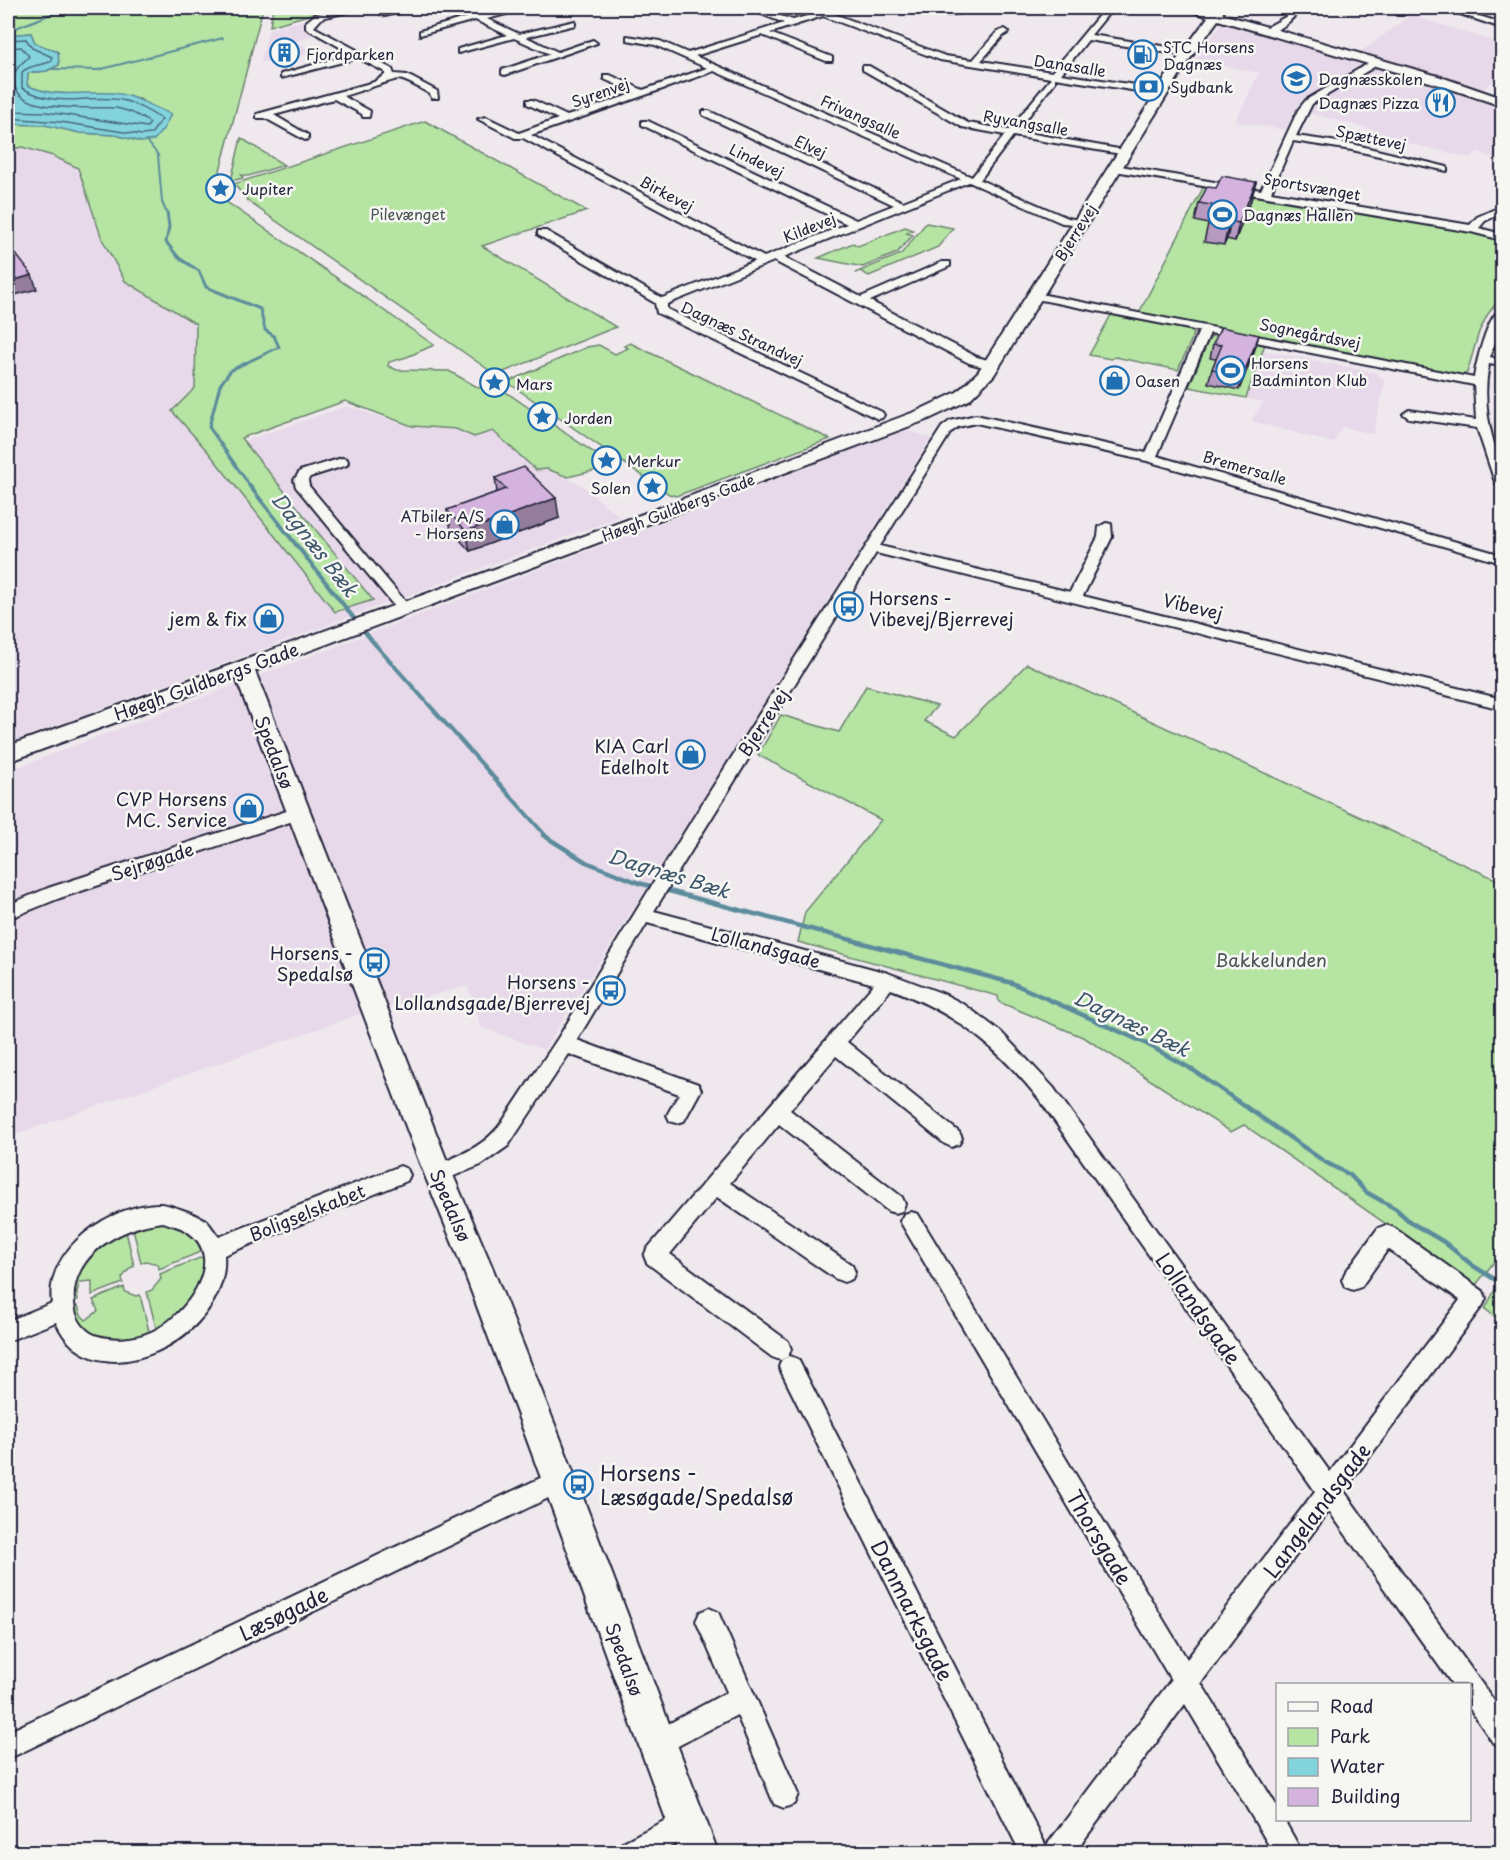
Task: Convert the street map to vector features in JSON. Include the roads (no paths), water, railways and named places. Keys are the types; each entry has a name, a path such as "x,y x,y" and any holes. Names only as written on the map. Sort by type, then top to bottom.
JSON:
{"street":[{"path":"352,8 312,20 309,24 310,28 389,71 390,76"},
{"path":"385,14 410,8"},
{"path":"455,8 558,55"},
{"path":"423,33 519,8"},
{"path":"750,8 792,23"},
{"path":"688,56 842,8"},
{"path":"915,8 939,13 970,8"},
{"path":"971,180 1010,135 1108,8"},
{"path":"1179,8 1213,13"},
{"path":"1190,8 1213,13 1503,102"},
{"path":"1268,30 1290,18 1296,8"},
{"path":"1400,13 1408,8"},
{"path":"1446,8 1503,26"},
{"name":"Bjerrevej","path":"951,403 975,387 991,365 1213,13"},
{"name":"Danasalle","path":"823,14 943,58 1053,78 1163,92"},
{"path":"461,51 572,23"},
{"path":"974,64 1000,34 1005,32"},
{"path":"763,33 829,59"},
{"path":"1085,37 1188,52"},
{"name":"Frivangsalle","path":"630,38 657,43 1066,221 1080,223"},
{"path":"505,72 593,43"},
{"path":"284,76 359,55"},
{"path":"1265,193 1309,102 1376,62"},
{"name":"Syrenvej","path":"523,134 715,68"},
{"name":"Ryvangsalle","path":"866,68 965,125 1010,135 1124,153"},
{"path":"305,137 264,115 377,84 390,76 404,77 434,93 435,96"},
{"name":"Syrenvej","path":"607,77 644,93"},
{"path":"336,96 367,113 366,115"},
{"name":"Syrenvej","path":"530,102 566,119"},
{"name":"Elvej","path":"706,113 902,206"},
{"path":"483,119 518,136 523,134"},
{"name":"Lindevej","path":"645,123 855,224"},
{"name":"Birkevej","path":"523,134 764,261"},
{"name":"Spættevej","path":"1290,138 1352,147 1444,169"},
{"name":"Sportsvænget","path":"1115,168 1472,229 1503,237"},
{"name":"Kildevej","path":"661,302 971,180"},
{"path":"1472,229 1481,219 1503,209"},
{"name":"Dagnæs Strandvej","path":"542,233 661,302 661,311 878,415"},
{"path":"776,257 973,360 991,365"},
{"path":"861,301 946,264"},
{"name":"Sognegårdsvej","path":"1035,296 1478,382"},
{"path":"1503,312 1492,331 1478,382 1482,425 1492,459 1503,482"},
{"path":"1150,458 1206,329"},
{"path":"1483,359 1503,363"},
{"name":"Høegh Guldbergs Gade","path":"8,754 404,609 951,403"},
{"path":"1408,414 1482,425"},
{"name":"Bjerrevej","path":"439,1173 474,1159 501,1140 565,1044 946,430 954,424 976,419"},
{"name":"Bremersalle","path":"976,419 1150,458 1503,559"},
{"path":"342,462 305,474 301,480 303,487 404,609"},
{"path":"1075,597 1105,537 1106,527"},
{"name":"Vibevej","path":"873,548 1503,704"},
{"name":"Spedalsø","path":"243,667 559,1480 693,1838"},
{"name":"Sejrøgade","path":"8,912 54,893 299,813"},
{"name":"Lollandsgade","path":"645,912 921,991 957,1009 986,1028 1020,1061 1046,1093 1466,1683"},
{"path":"844,1272 715,1184 888,980"},
{"path":"565,1044 691,1090 678,1114"},
{"path":"834,1044 952,1138"},
{"name":"Thorsgade","path":"777,1111 903,1213 1288,1852"},
{"name":"Boligselskabet","path":"214,1249 400,1175"},
{"name":"Danmarksgade","path":"715,1184 655,1256 785,1358 1035,1852"},
{"path":"155,1212 181,1216 196,1223 207,1234 214,1249 216,1266 213,1283 204,1301 191,1318 174,1332 155,1342 123,1350 94,1347 79,1338 68,1325 62,1309 62,1292 66,1274 76,1257 98,1234 127,1219 155,1212"},
{"name":"Langelandsgade","path":"1058,1852 1475,1298 1386,1235 1353,1280"},
{"path":"8,1331 62,1309"},
{"name":"Læsøgade","path":"8,1746 559,1480"},
{"path":"709,1621 784,1794"},
{"name":"Lollandsgade","path":"1471,1690 1503,1734"},
{"path":"657,1744 742,1698"},
{"path":"633,1852 693,1838"}],"water":[{"path":"31,33 35,43 58,52 59,65 46,71 28,73 27,85 48,92 114,93 129,96 171,114 164,128 154,140 141,142 116,135 80,133 45,125 8,124 8,35"}],"waterway":[{"path":"8,31 67,8"},
{"path":"52,69 98,70 223,38"},
{"name":"Dagnæs Bæk","path":"147,141 158,155 162,202 167,214"},
{"name":"Dagnæs Bæk","path":"167,212 169,227 166,242 179,258 199,271 206,287 260,309 265,330 274,336 279,347 231,370 220,385 209,427 250,486"},
{"name":"Dagnæs Bæk","path":"249,485 372,641 546,836"},
{"name":"Dagnæs Bæk","path":"543,835 586,862 639,883 1012,983 1145,1043 1193,1070 1325,1162 1350,1175 1366,1192 1396,1209 1410,1222 1444,1242 1472,1265 1502,1284"}],"place":[{"name":"Fjordparken","path":"285,53"},
{"name":"STC Horsens Dagnæs","path":"1142,55"},
{"name":"Dagnæsskolen","path":"1297,78"},
{"name":"Sydbank","path":"1149,86"},
{"name":"Dagnæs Pizza","path":"1440,102"},
{"name":"Jupiter","path":"221,188"},
{"name":"Dagnæs Hallen","path":"1222,214"},
{"name":"Horsens Badminton Klub","path":"1230,371"},
{"name":"Oasen","path":"1114,380"},
{"name":"Mars","path":"495,383"},
{"name":"Jorden","path":"543,417"},
{"name":"Merkur","path":"606,460"},
{"name":"Solen","path":"652,487"},
{"name":"ATbiler A/S - Horsens","path":"505,524"},
{"name":"Horsens - Vibevej/Bjerrevej","path":"848,607"},
{"name":"jem & fix","path":"268,618"},
{"name":"KIA Carl Edelholt","path":"690,755"},
{"name":"CVP Horsens MC. Service","path":"248,808"},
{"name":"Horsens - Spedalsø","path":"374,962"},
{"name":"Horsens - Lollandsgade/Bjerrevej","path":"611,991"},
{"name":"Horsens - Læsøgade/Spedalsø","path":"579,1484"}],"park label":[{"name":"Pilevænget","path":"408,213"},
{"name":"Bakkelunden","path":"1271,959"}]}
